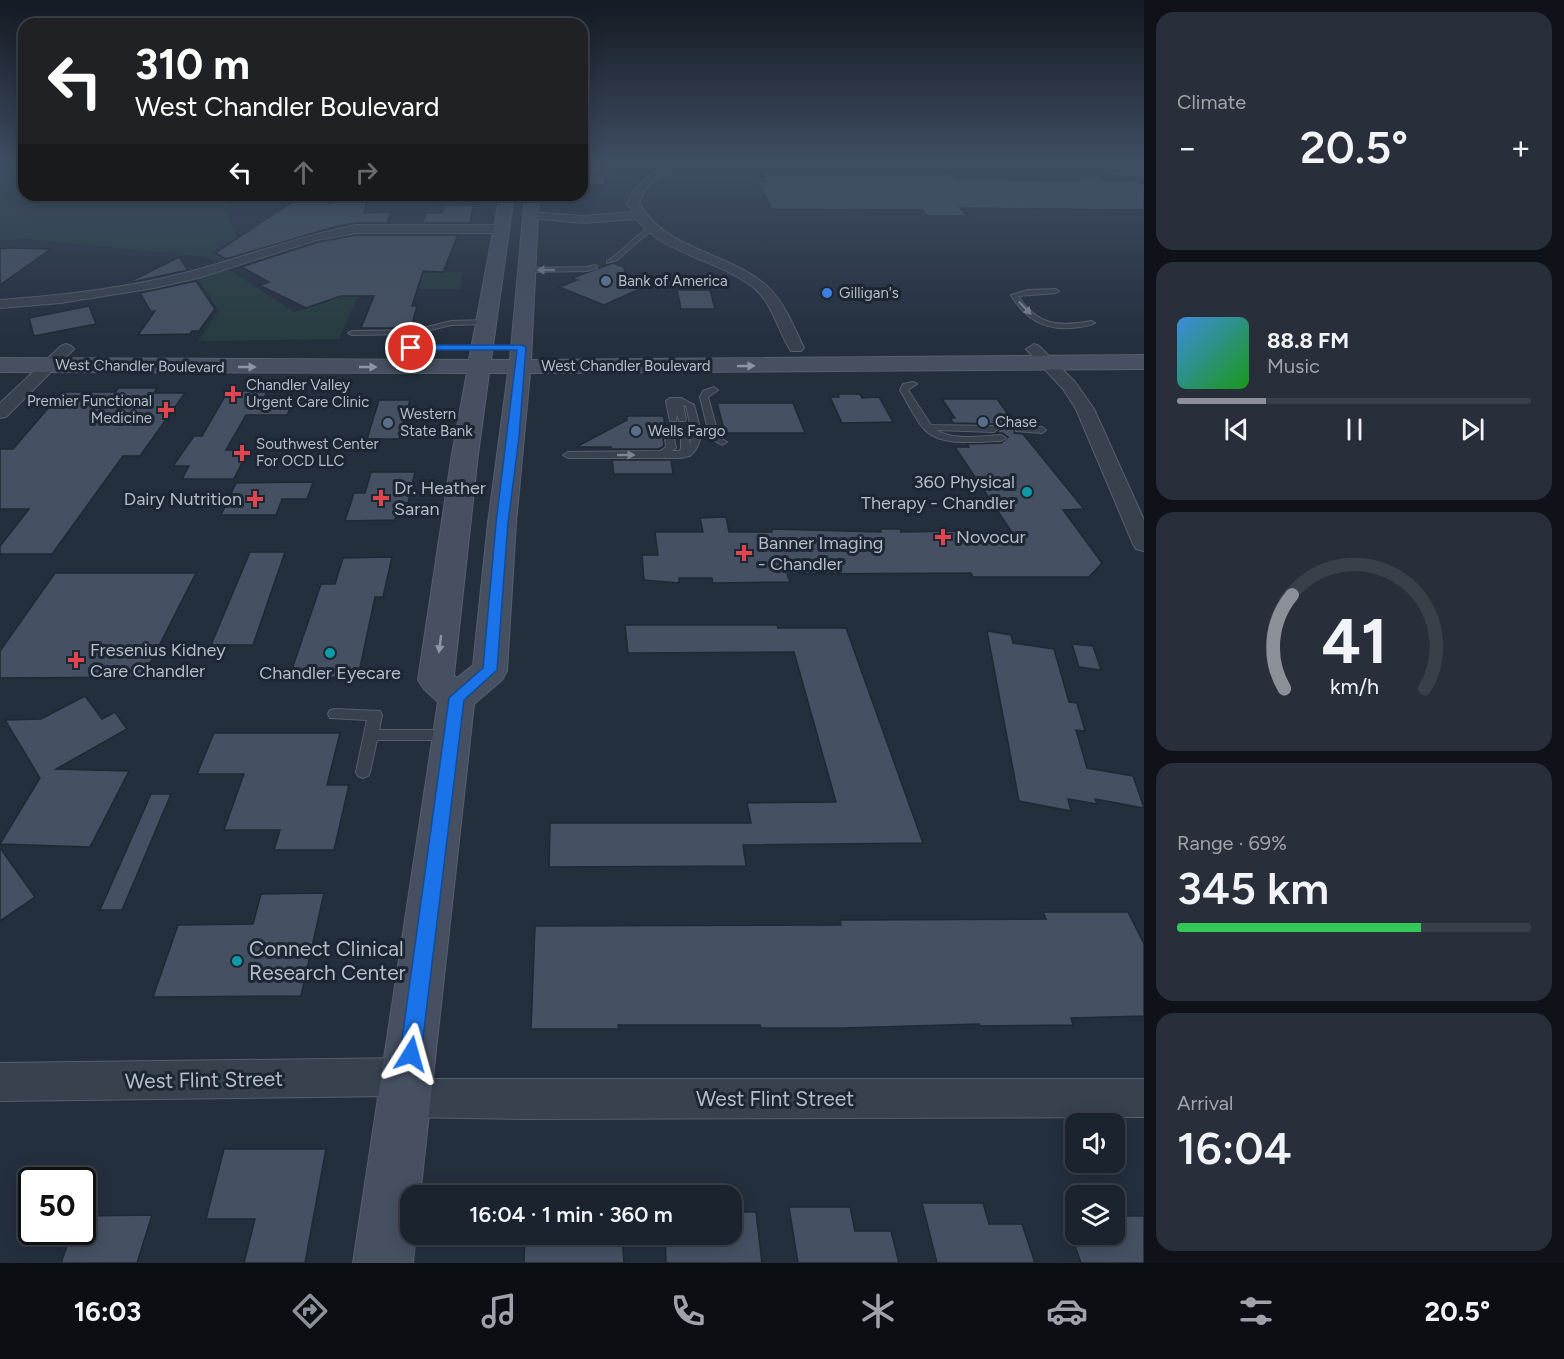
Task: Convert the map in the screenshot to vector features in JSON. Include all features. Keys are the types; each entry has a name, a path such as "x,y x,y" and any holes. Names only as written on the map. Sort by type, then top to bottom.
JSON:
{"main road":[{"path":"454,716 436,680 465,454 502,222"},
{"path":"383,1263 454,716 490,670 502,523 513,437 529,222"},
{"name":"West Chandler Boulevard","path":"0,349 414,340 482,357"},
{"name":"West Chandler Boulevard","path":"520,357 796,348 1040,356 1144,362"},
{"name":"West Chandler Boulevard","path":"0,365 482,357 1040,356 1144,349"}],"street":[{"path":"644,222 652,230 756,284 775,302 796,348"},
{"path":"0,304 60,299 154,284 193,275 334,232 356,229 501,229"},
{"path":"2,410 66,349"},
{"path":"1040,356 1068,386 1085,409 1137,513 1144,544"},
{"name":"West Flint Street","path":"0,1082 406,1088 524,1100 1144,1098"}],"lane":[{"path":"609,262 617,258 640,234 652,230"},
{"path":"526,270 587,270 595,267"},
{"path":"1056,291 1014,295 1039,322 1062,327 1091,323"},
{"path":"352,333 414,340 428,327 487,322"},
{"path":"913,384 906,386 904,390 929,428 998,434"},
{"path":"714,390 706,393 704,397 715,438 722,442"},
{"path":"671,401 674,419 671,401"},
{"path":"568,455 681,455 694,449 697,441 690,405 671,401"},
{"path":"665,455 676,430 686,449 681,455"},
{"path":"1023,434 1041,431"},
{"path":"335,714 375,715 363,772"},
{"path":"371,735 454,716"}],"green space":[{"path":"0,222 231,222 246,259 230,264 206,257 28,239 0,240"},
{"path":"228,269 294,312 360,291 339,339 198,341 219,310 197,278"},
{"path":"463,272 460,289 357,289 420,273"}],"building":[{"path":"262,222 387,222 356,223 334,227 226,259 215,253"},
{"path":"422,222 470,222 470,223"},
{"path":"356,235 458,235 443,272 423,271 412,306 417,306 411,328 361,328 374,296 341,296 306,308 259,285 269,282 241,267 318,242"},
{"path":"0,249 51,249 0,285"},
{"path":"179,257 188,270 134,282 133,280"},
{"name":"Bank of America","path":"613,263 624,267 625,276 649,285 604,305 559,287 577,280 572,278"},
{"path":"196,281 215,309 199,331 192,331 190,334 138,335 155,311 151,312 140,293"},
{"path":"677,290 710,290 715,309 681,309"},
{"path":"89,306 96,324 34,336 29,318"},
{"path":"118,388 157,388 154,393 185,393 140,456 123,456 52,554 0,554 0,546 29,509 0,509 0,449 13,449 62,392 116,392"},
{"path":"228,391 267,391 265,396 296,395 287,415 246,415 226,450 248,450 234,479 182,479 189,466 173,466 194,436 202,436"},
{"path":"838,394 860,394 862,398 879,397 893,422 842,423 830,397 839,397"},
{"path":"942,399 997,399 1016,425 1014,433 1023,434 1084,509 1063,510 1102,563 1089,577 973,577 971,573 787,574 790,582 713,583 712,578 679,578 679,583 644,580 642,555 658,555 655,532 703,532 700,518 726,517 729,532 772,532 772,529 881,532 881,529 900,529 901,532 955,531 957,534 1013,534 955,447 969,447 967,444 1001,443 1008,437 1002,433 996,433 1000,429 994,424 953,423 950,418 955,418"},
{"name":"Western State Bank","path":"379,400 410,400 399,439 367,439"},
{"path":"717,403 793,403 805,433 725,433"},
{"name":"Wells Fargo","path":"627,416 663,416 666,426 662,430 664,446 659,449 576,447 627,420"},
{"path":"612,460 671,460 673,474 614,474"},
{"name":"Dr. Heather Saran","path":"371,472 415,472 408,503 399,503 395,520 345,521 354,493 365,493"},
{"name":"Dairy Nutrition","path":"313,482 307,499 282,499 276,515 221,515 236,483"},
{"path":"250,552 285,552 253,645 211,645"},
{"path":"392,557 383,597 375,597 358,677 289,678 321,584 335,584 343,558"},
{"path":"55,573 196,573 143,677 0,678 0,651"},
{"path":"625,625 777,625 778,628 846,628 923,843 743,845 746,866 549,867 550,823 751,823 747,803 836,802 794,652 628,653"},
{"path":"987,631 1011,635 1013,643 1054,649 1069,702 1077,703 1085,731 1076,730 1087,768 1133,776 1144,808 1095,799 1097,804 1068,799 1071,811 1019,801"},
{"path":"1072,644 1093,646 1101,670 1079,667"},
{"path":"85,696 102,719 115,712 127,729 56,769 129,771 90,847 0,844 40,778 5,720 41,719"},
{"path":"214,733 340,733 327,785 349,785 334,850 274,850 280,830 224,830 244,774 197,774"},
{"path":"151,794 171,794 122,910 100,910"},
{"path":"0,848 35,897 0,921"},
{"name":"Connect Clinical Research Center","path":"324,893 301,996 153,997 178,925 253,924 261,894"},
{"path":"1043,912 1128,912 1144,944 1144,1016 1071,1018 1073,1025 980,1026 979,1024 761,1028 760,1025 618,1025 619,1029 531,1029 535,926 841,925 840,920 1046,919"},
{"path":"224,1149 326,1149 305,1263 244,1263 255,1219 206,1219"},
{"path":"922,1203 983,1203 989,1224 1022,1224 1035,1263 937,1263"},
{"path":"789,1207 850,1207 855,1231 891,1231 899,1263 798,1263"},
{"path":"742,1212 756,1212 762,1263 666,1263 665,1245 742,1245"},
{"path":"152,1215 137,1263 61,1263 67,1245 96,1245 96,1216"},
{"path":"1125,1216 1144,1216 1144,1263 1081,1263 1075,1245 1125,1245"},
{"path":"525,1245 623,1245 624,1263 524,1263"}],"place":[{"name":"Bank of America","path":"606,281"},
{"name":"Gilligan's","path":"827,293"},
{"name":"Chandler Valley Urgent Care Clinic","path":"233,394"},
{"name":"Premier Functional Medicine","path":"166,410"},
{"name":"Chase","path":"983,422"},
{"name":"Western State Bank","path":"388,423"},
{"name":"Wells Fargo","path":"636,431"},
{"name":"Southwest Center For OCD LLC","path":"242,453"},
{"name":"360 Physical Therapy - Chandler","path":"1027,492"},
{"name":"Dr. Heather Saran","path":"381,498"},
{"name":"Dairy Nutrition","path":"255,499"},
{"name":"Novocur","path":"943,537"},
{"name":"Banner Imaging - Chandler","path":"744,553"},
{"name":"Chandler Eyecare","path":"330,653"},
{"name":"Fresenius Kidney Care Chandler","path":"76,660"},
{"name":"Connect Clinical Research Center","path":"237,961"}],"route":[{"path":"411,348 522,347 502,523 490,670 457,698 411,1054"}]}
